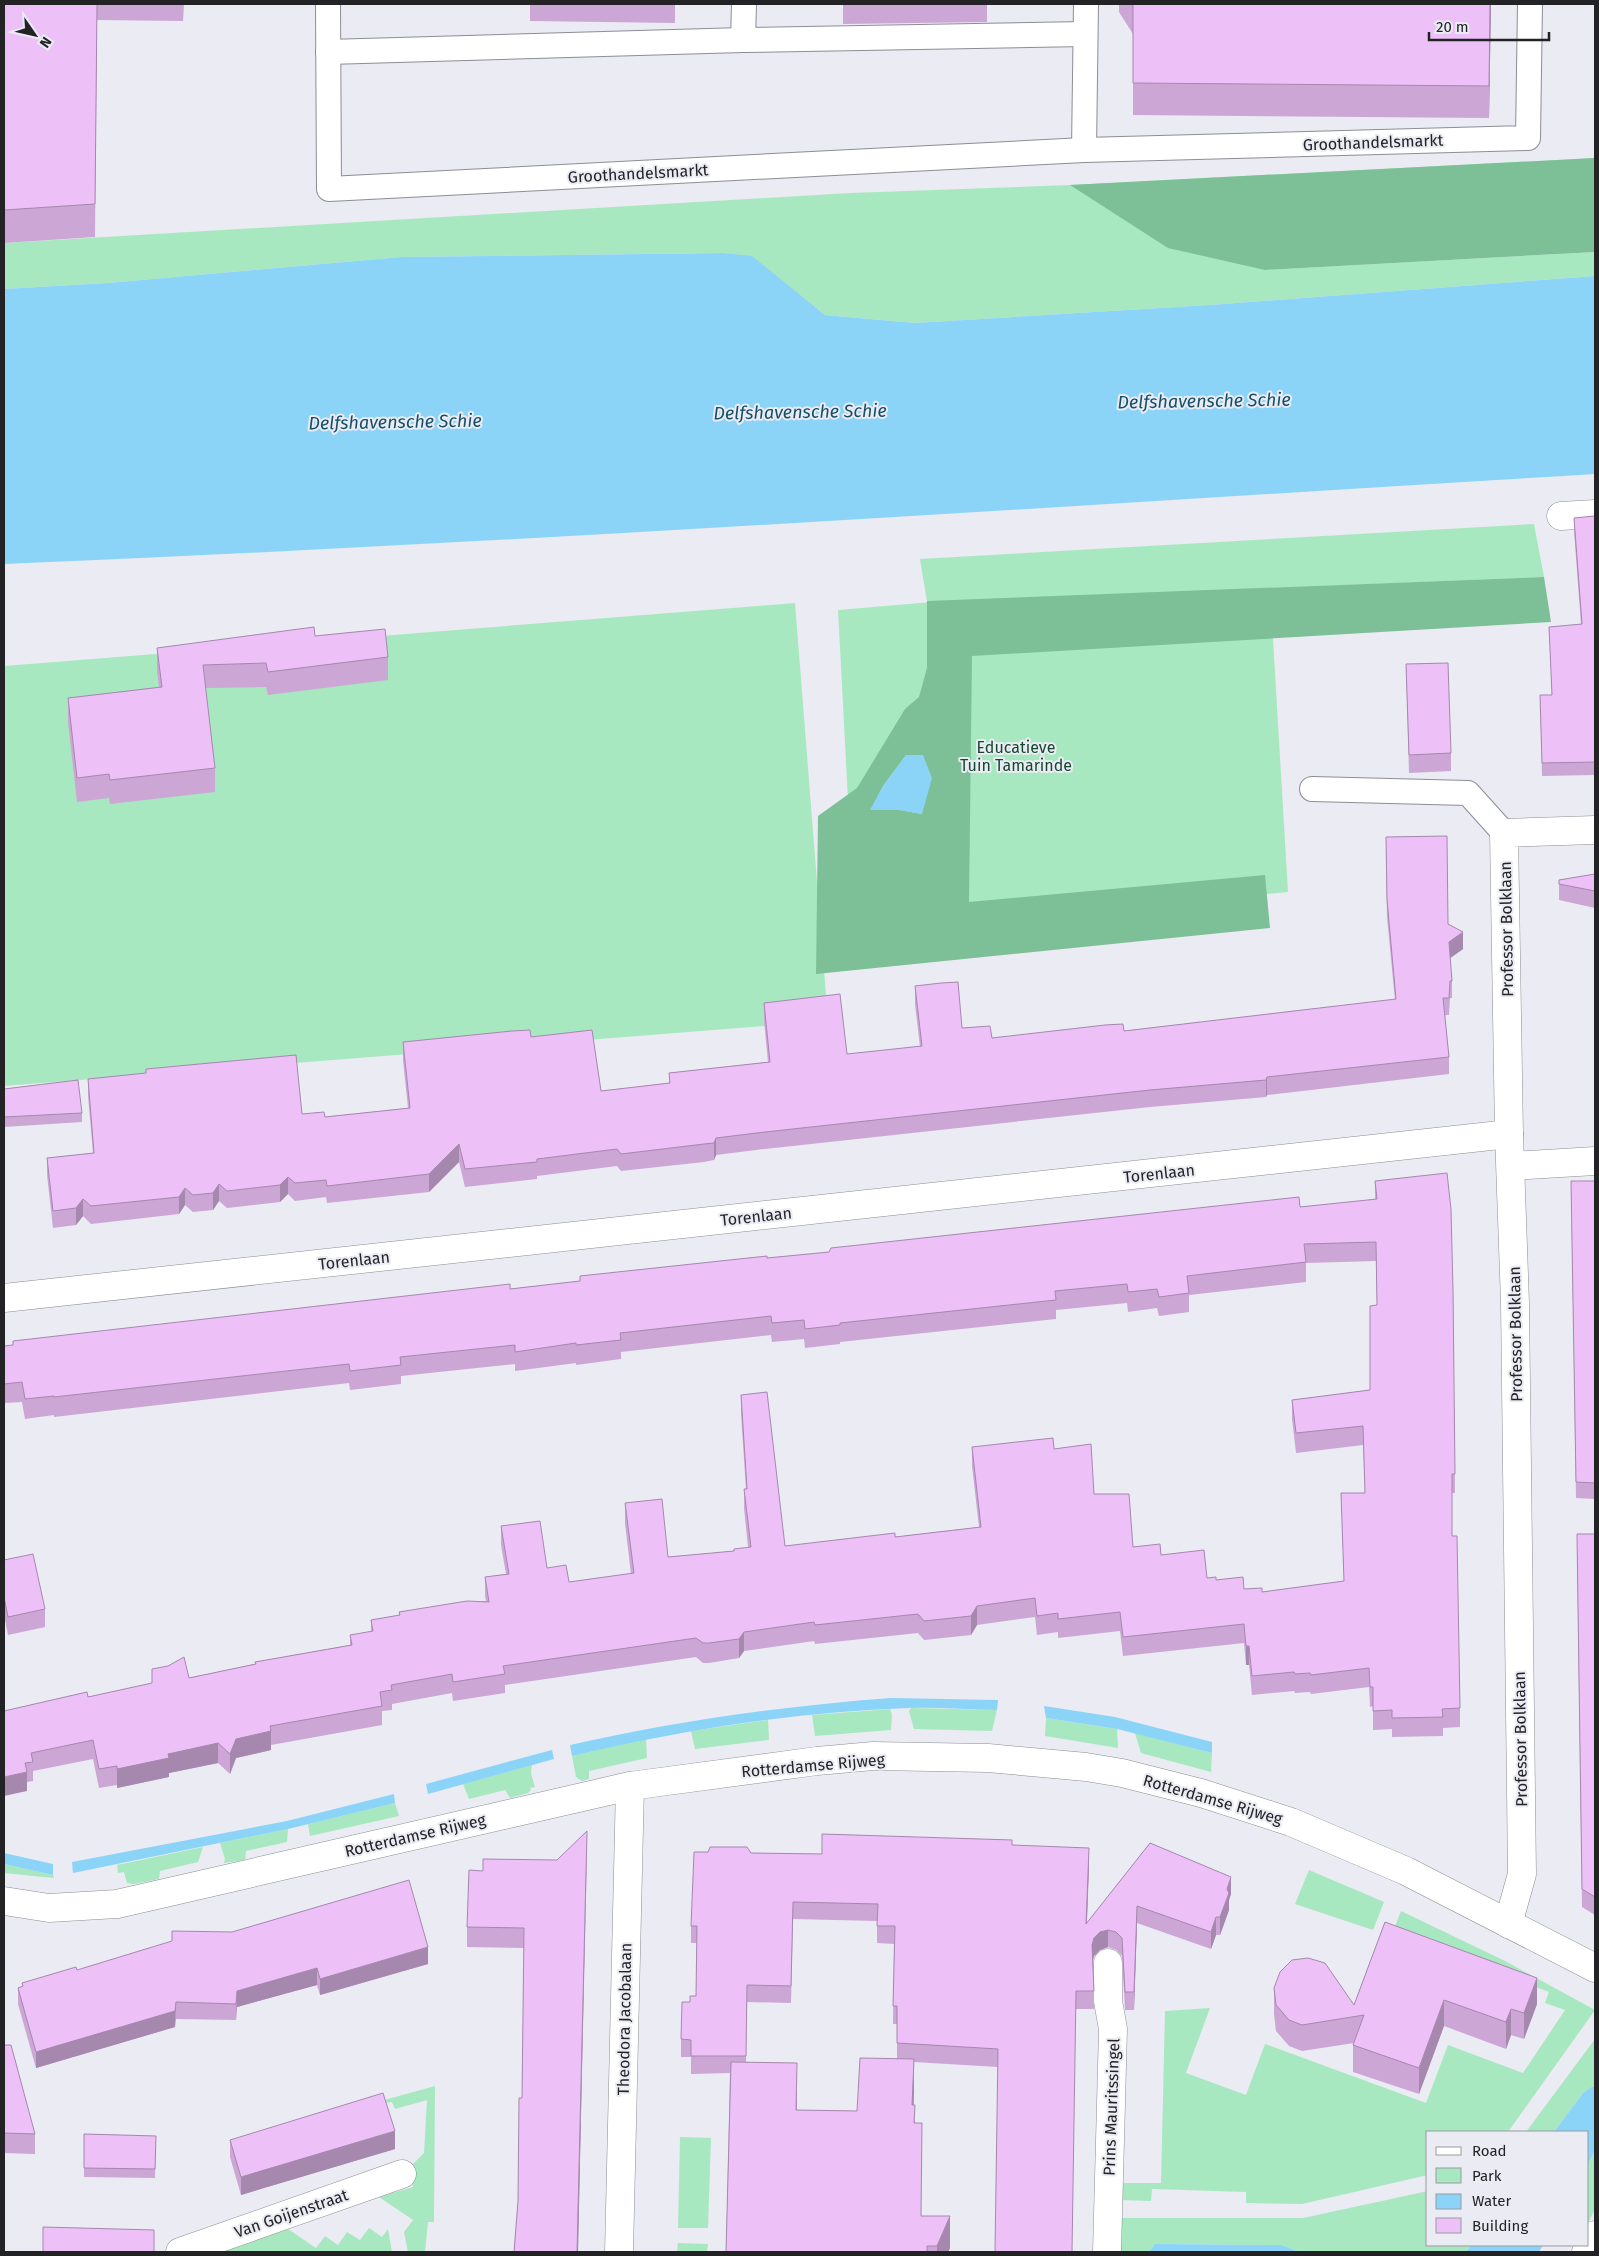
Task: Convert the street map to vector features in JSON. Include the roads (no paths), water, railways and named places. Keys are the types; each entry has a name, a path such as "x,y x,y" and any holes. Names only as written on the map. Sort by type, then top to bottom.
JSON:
{"street":[{"path":"1561,516 1595,514"},
{"path":"1504,833 1595,830"},
{"name":"Professor Bolklaan","path":"1504,833 1509,1134 1515,1303 1522,1874 1508,1924"},
{"name":"Torenlaan","path":"4,1298 1509,1134"},
{"path":"1511,1166 1595,1161"},
{"name":"Rotterdamse Rijweg","path":"4,1901 50,1908 118,1904 630,1786 816,1761 873,1756 988,1758 1086,1767 1122,1773 1201,1793 1291,1822 1406,1871 1595,1968"},
{"name":"Theodora Jacobalaan","path":"619,2252 630,1786"},
{"name":"Prins Mauritssingel","path":"1107,2252 1113,2029 1108,2001 1108,1963"},
{"name":"Van Goijenstraat","path":"180,2252 402,2174"},
{"path":"1586,2252 1595,2235"}],"lane":[{"name":"Groothandelsmarkt","path":"328,4 329,189 1084,150 1528,138 1530,4"},
{"path":"743,40 744,4"},
{"path":"1084,150 1084,34 1086,4"},
{"path":"328,52 743,40 1084,34"},
{"path":"1312,789 1468,792 1504,833"}],"water":[{"name":"Delfshavensche Schie","path":"724,253 752,256 825,315 915,323 1210,305 1595,276 1595,474 601,534 4,564 4,289 108,283 401,257"},
{"path":"906,755 923,755 932,778 922,814 899,810 870,810 883,786"},
{"path":"891,1698 998,1700 997,1710 909,1708 782,1718 697,1730 572,1756 570,1745 730,1715 810,1705"},
{"path":"1044,1706 1115,1717 1212,1742 1212,1753 1117,1729 1046,1718"},
{"path":"552,1750 554,1759 428,1794 426,1784"},
{"path":"394,1794 395,1803 288,1829 73,1873 72,1862 287,1821"},
{"path":"4,1853 53,1864 53,1875 4,1864"},
{"path":"1595,2087 1595,2150 1589,2162 1589,2131 1555,2131 1583,2093"},
{"path":"1155,2244 1281,2245 1300,2252 1149,2252"},
{"path":"1470,2246 1542,2246 1539,2252 1466,2252"}],"park label":[{"name":"Educatieve Tuin Tamarinde","path":"1016,756"}]}
